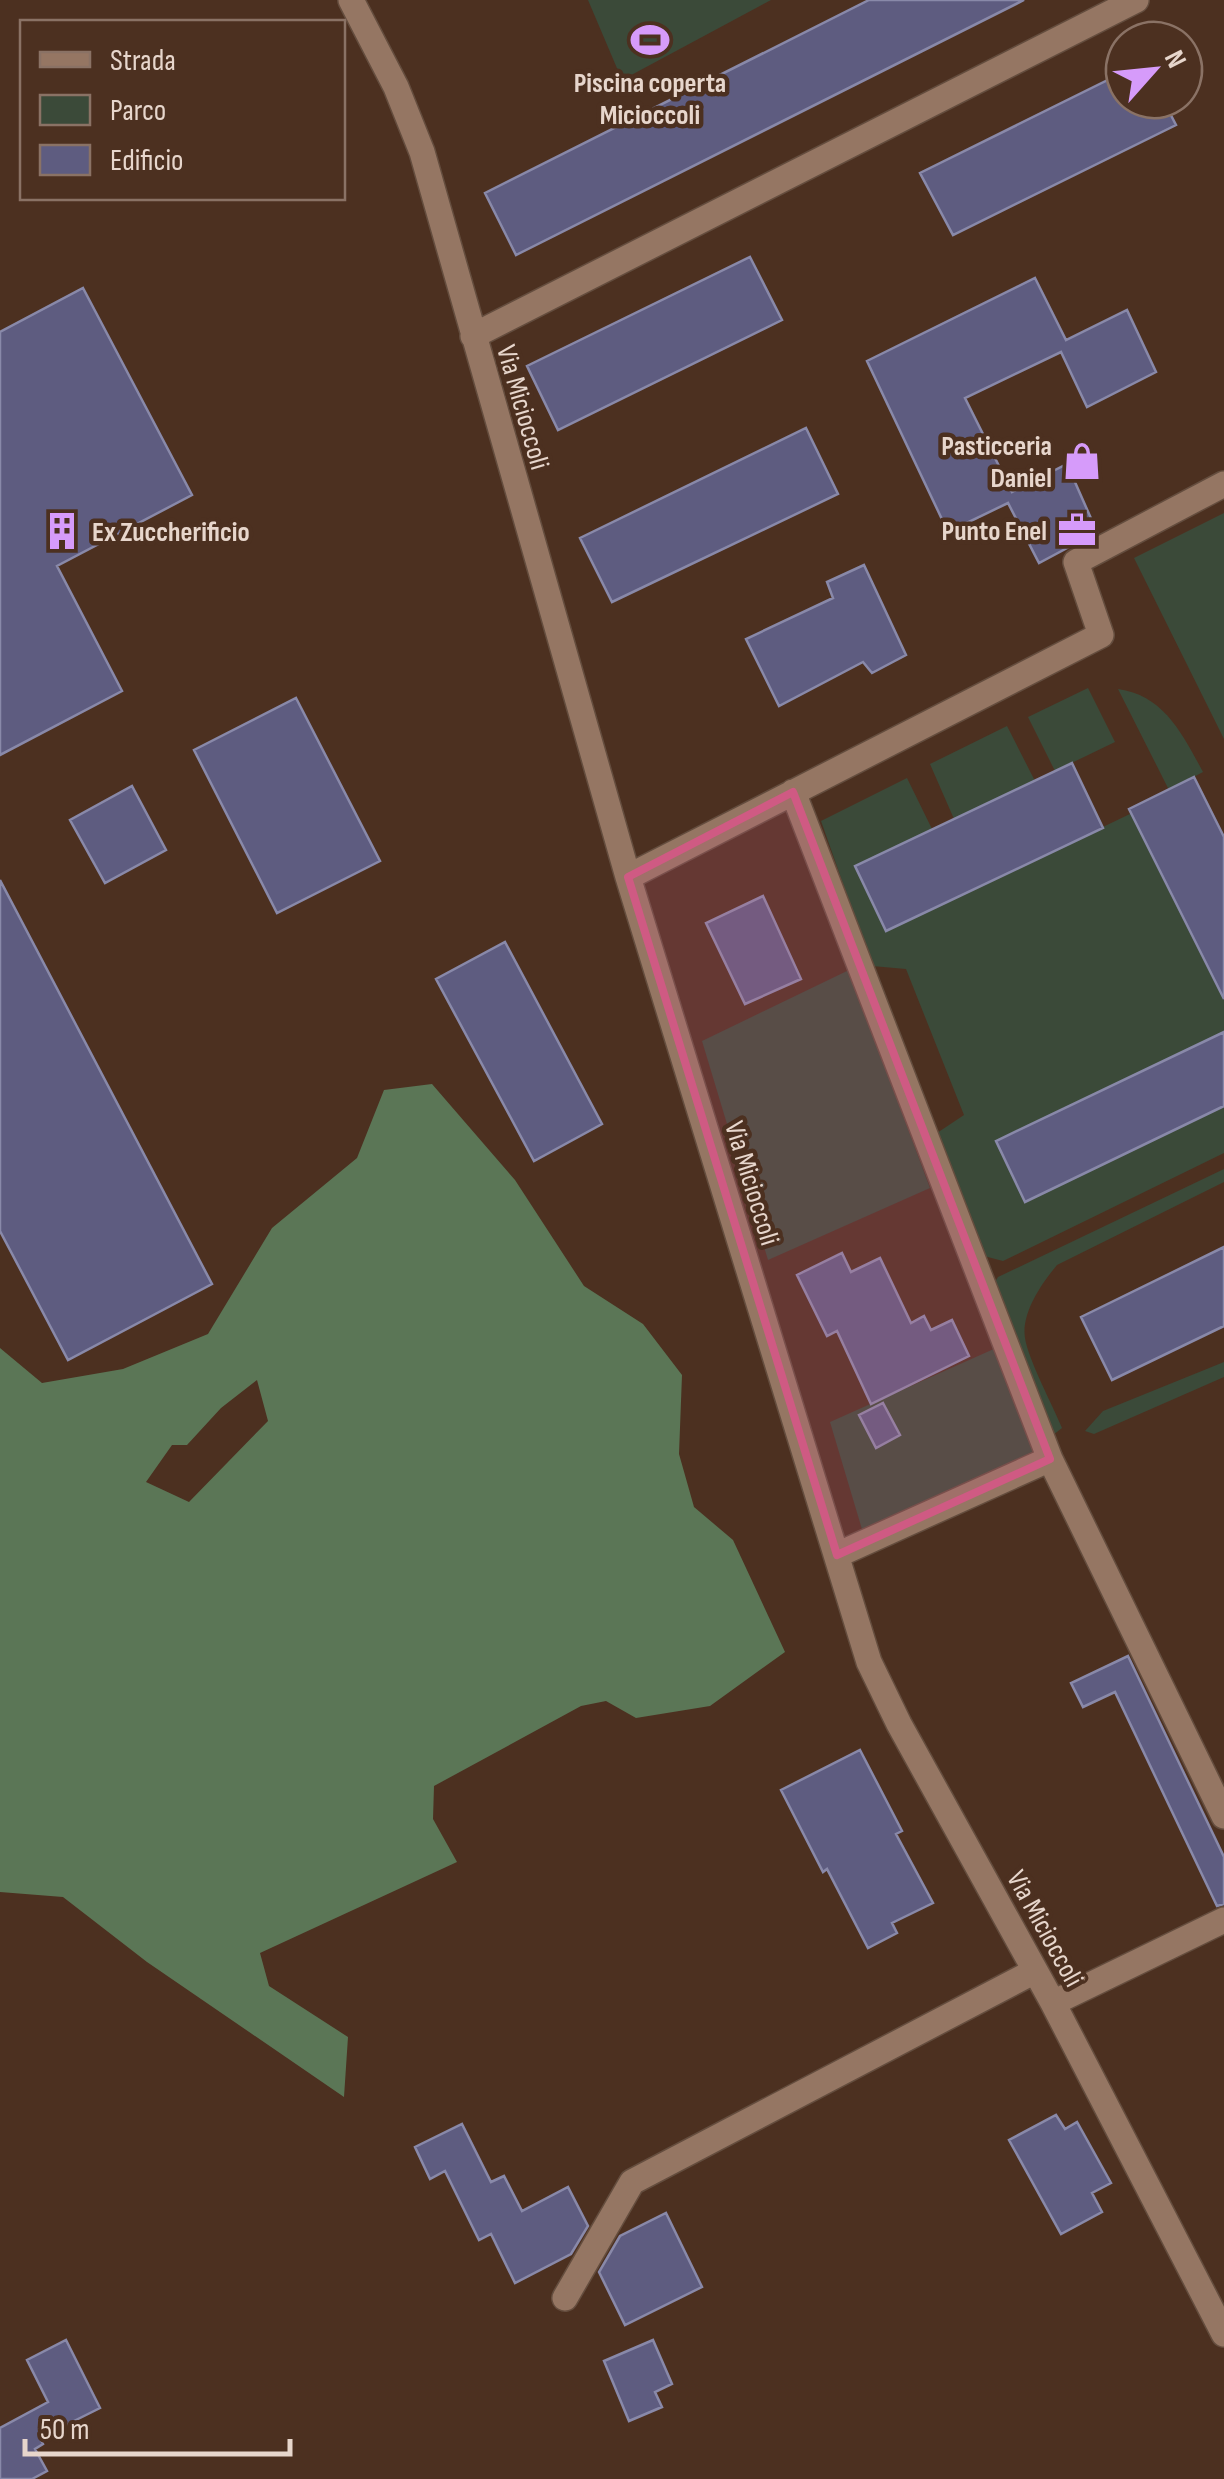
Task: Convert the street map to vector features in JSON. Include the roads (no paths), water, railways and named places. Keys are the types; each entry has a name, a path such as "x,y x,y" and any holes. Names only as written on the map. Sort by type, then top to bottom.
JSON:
{"street":[{"name":"Via Micioccoli","path":"350,0 396,87 422,152 628,877 870,1662 1224,2334"},
{"path":"473,336 1136,0"},
{"path":"628,877 1100,635 1076,562 1224,484"},
{"path":"793,792 1050,1459 1224,1816"},
{"path":"837,1556 1050,1459"},
{"path":"1053,2004 1224,1920"},
{"path":"564,2298 632,2182 1035,1972"}],"place":[{"name":"Piscina coperta Micioccoli","path":"650,40"},
{"name":"Pasticceria Daniel","path":"1082,461"},
{"name":"Punto Enel","path":"1077,530"},
{"name":"Ex Zuccherificio","path":"62,531"}]}
